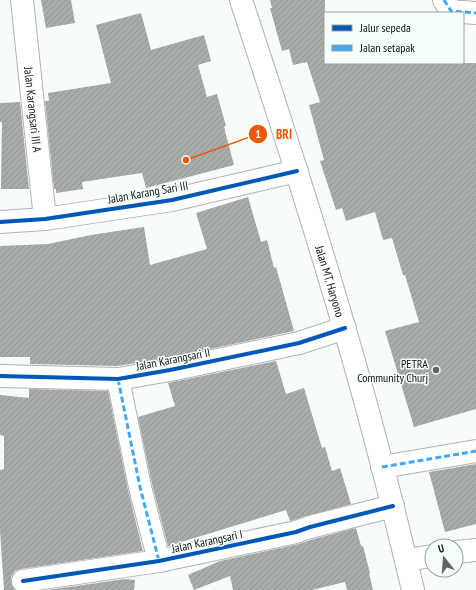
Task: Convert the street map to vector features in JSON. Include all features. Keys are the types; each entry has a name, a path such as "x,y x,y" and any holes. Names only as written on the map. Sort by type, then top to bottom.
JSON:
{"street":[{"name":"Jalan Karangsari III A","path":"22,0 45,220"},
{"name":"Jalan MT. Haryono","path":"241,0 297,171 345,328 393,506 413,590"},
{"path":"444,0 451,11 462,12"},
{"path":"464,12 474,13"},
{"name":"Jalan Karang Sari III","path":"0,222 45,220 172,200 297,171"},
{"name":"Jalan Karangsari II","path":"0,376 118,379 299,344 345,328"},
{"path":"118,379 140,487 159,561"},
{"path":"382,467 476,451"},
{"name":"Jalan Karangsari I","path":"23,581 159,561 296,532 310,527 393,506"},
{"path":"464,551 476,550"},
{"path":"406,560 424,557"}],"building":[{"path":"41,0 71,0 75,23 46,28"},
{"path":"270,0 325,0 324,64 476,63 476,409 414,427 385,331 419,322 405,275 403,275 392,238 383,240 375,212 346,221 342,208 336,210 320,161 324,160 309,105 320,102 307,62 293,65 289,49 282,51 270,8 272,8"},
{"path":"141,13 151,50 204,35 211,61 198,65 207,97 217,94 226,126 224,127 234,165 146,188 142,173 82,182 83,189 56,193 56,189 54,189 45,101 49,101 48,93 111,83 96,25"},
{"path":"20,102 29,189 1,189 2,122 0,122 0,103"},
{"path":"248,197 261,242 267,240 274,268 276,267 294,331 168,358 117,366 30,364 30,357 0,357 0,246 48,244 91,235 144,227 150,265 207,249 196,213"},
{"path":"276,361 286,394 304,388 322,448 325,447 332,471 340,468 351,504 290,521 286,510 168,546 152,484 138,417 175,406 168,383"},
{"path":"29,389 108,391 128,490 143,551 21,569 15,571 11,577 11,583 15,590 4,590 0,530 0,470 4,469 4,436 0,435 0,395 29,398"},
{"path":"476,464 476,524 445,532 429,472"},
{"path":"356,528 361,546 363,546 373,590 347,590 345,582 312,590 233,590 230,576 194,590 188,575 220,561 299,544"},
{"path":"125,579 135,580 134,590 48,590"}],"marked path":[{"path":"444,0 451,11 464,12"},
{"path":"464,12 476,13"},
{"path":"118,379 140,487 159,561"},
{"path":"382,467 476,451"}],"cycle path":[{"path":"0,222 45,219 172,200 297,171"},
{"path":"0,376 118,379 170,370 299,343 345,328"},
{"path":"23,581 159,561 296,532 310,527 393,506"}],"place":[{"name":"BRI","path":"186,160"},
{"name":"PETRA Community Churj","path":"436,370"}]}
